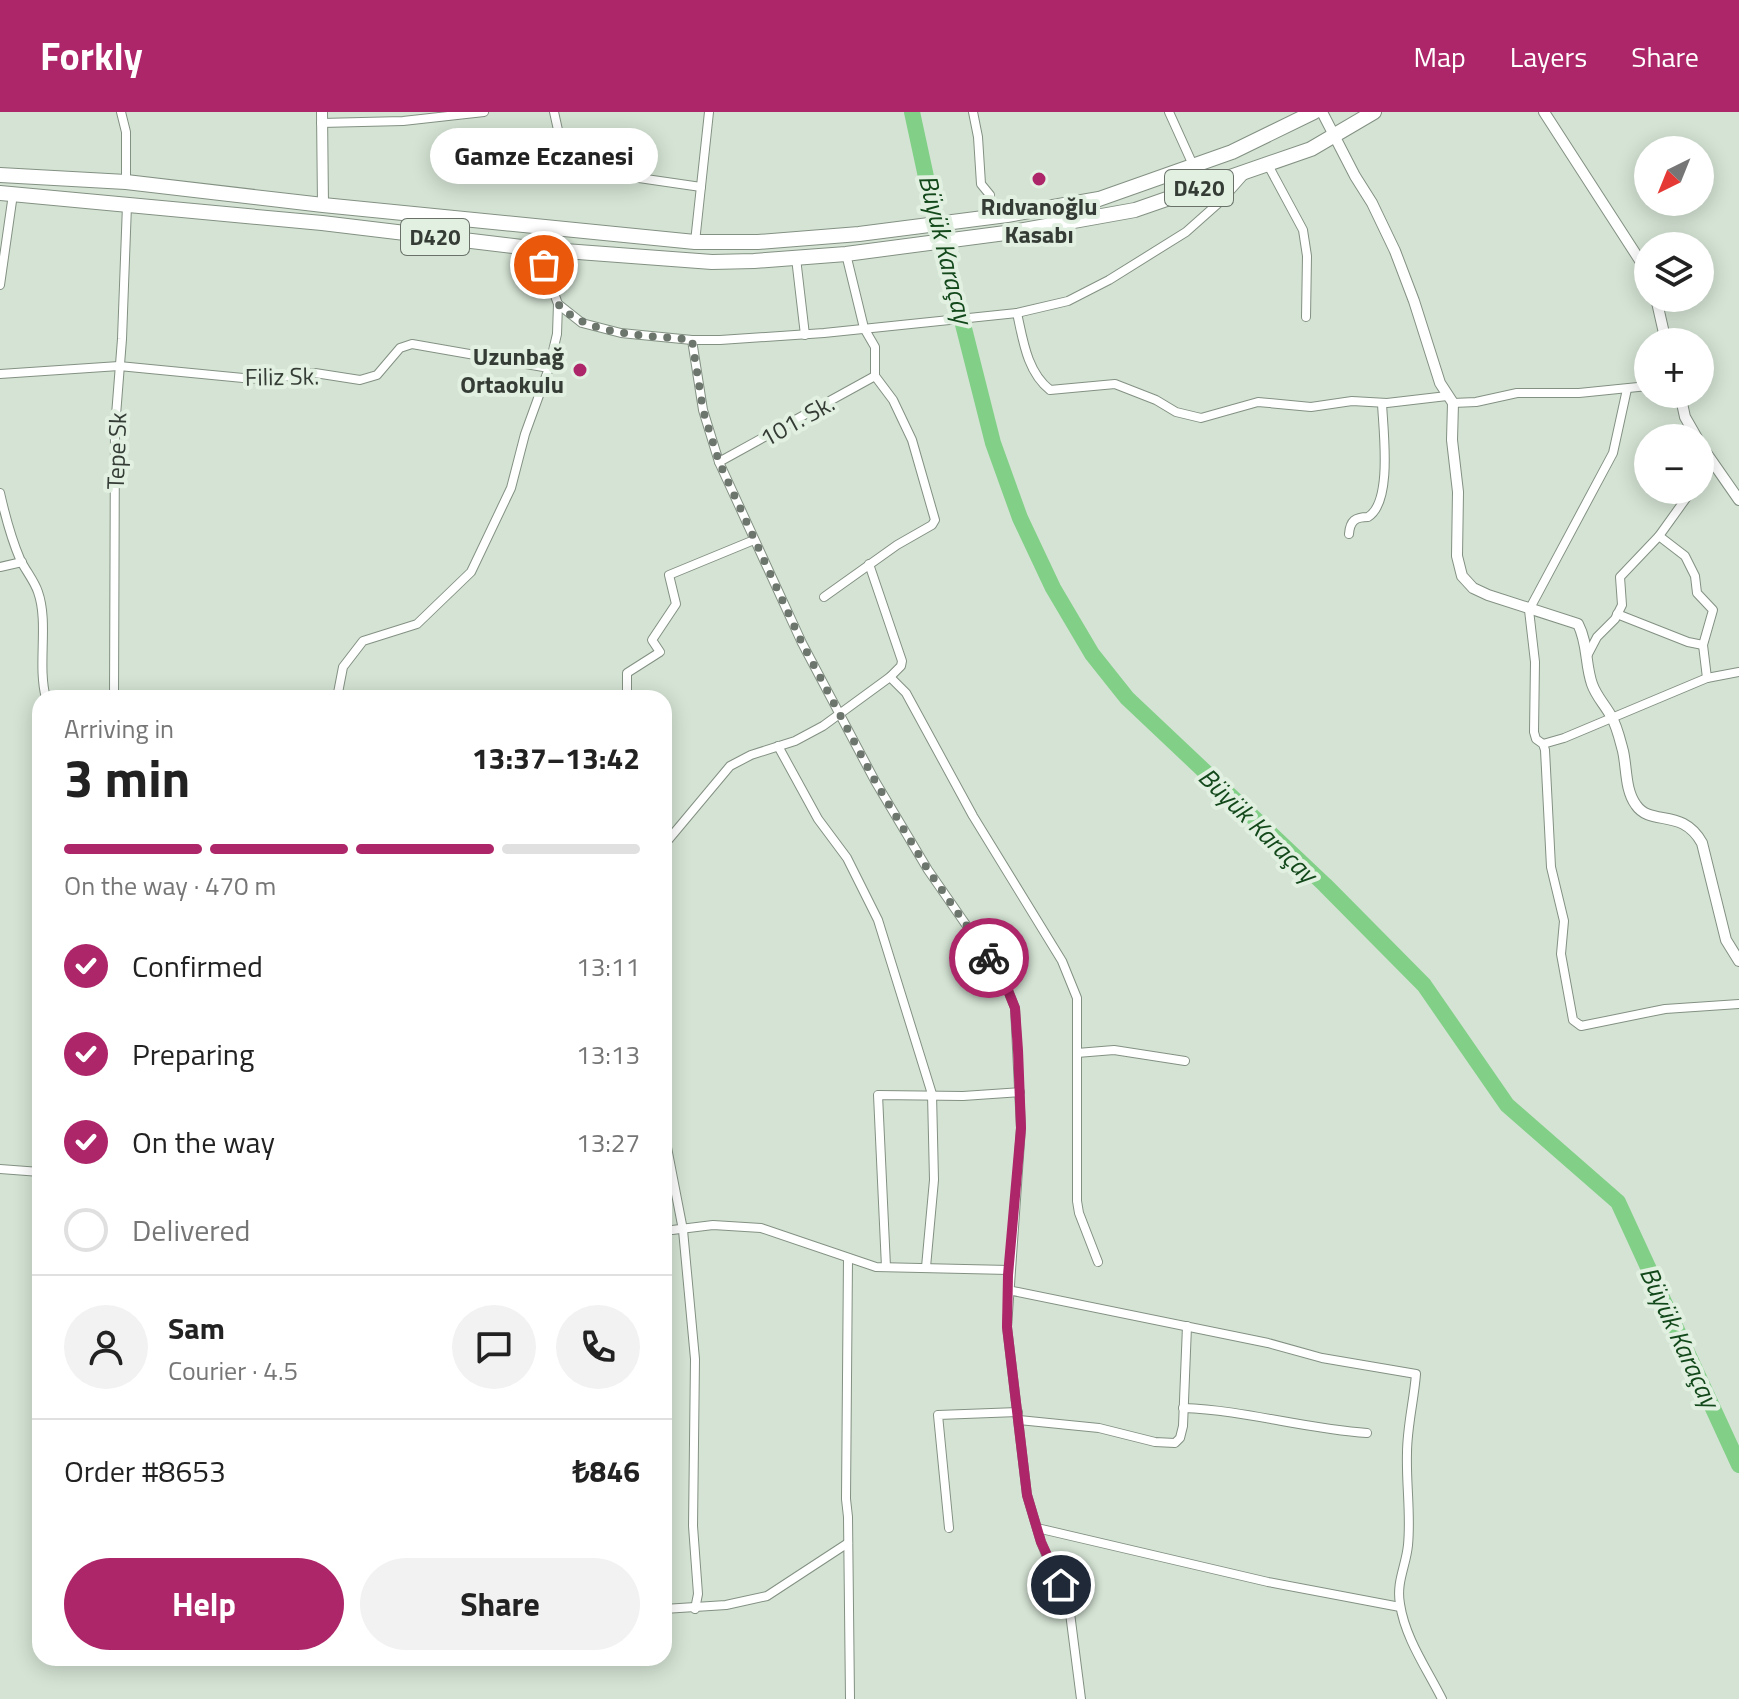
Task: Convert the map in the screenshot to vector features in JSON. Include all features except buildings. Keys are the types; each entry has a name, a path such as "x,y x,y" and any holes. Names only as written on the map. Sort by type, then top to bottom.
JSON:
{"highway":[{"name":"D420","path":"695,242 758,242 859,234 1007,215 1099,199 1232,152 1314,112"},
{"name":"D420","path":"6,194 322,223 538,249 712,262 796,258 1013,232 1135,210 1311,149 1374,112"},
{"path":"0,175 126,182 695,242"}],"street":[{"path":"121,112 126,132 126,182"},
{"path":"323,205 321,118 418,120 484,112"},
{"path":"554,112 564,157 570,168 701,187"},
{"path":"695,242 709,112"},
{"path":"973,112 981,184 990,195"},
{"path":"1169,112 1193,165"},
{"path":"1322,112 1395,251 1450,399 1458,492 1457,556 1462,576 1473,588 1529,610 1578,624 1585,642 1594,689 1612,717 1623,751 1630,794 1637,808 1649,816 1682,821 1695,831 1702,843 1726,940 1739,961"},
{"path":"1544,112 1634,251"},
{"path":"1268,165 1303,230 1307,256 1306,317"},
{"path":"558,304 582,323 621,333 692,340 805,335 1017,313 1068,301 1109,280 1186,232 1222,200 1246,173"},
{"path":"0,285 6,194"},
{"name":"Tepe Sk","path":"114,690 113,535 127,205"},
{"path":"339,690 343,667 363,641 417,624 471,572 511,488 557,334 558,304 538,249"},
{"path":"824,597 935,520 912,440 893,400 875,376 875,347 864,328 846,254"},
{"path":"796,258 805,335"},
{"path":"1017,313 1034,372 1050,390 1115,384 1176,412 1201,418 1258,402 1311,407 1352,401 1382,403 1450,399 1476,402 1517,393 1560,394 1634,388"},
{"path":"692,340 703,410 719,462 802,643 928,870 1003,978 1015,1008 1021,1128 1007,1327 1027,1495 1070,1613 1081,1699"},
{"name":"Filiz Sk.","path":"0,374 119,366 243,378 265,379 315,373 360,380 377,375 400,348 412,344 549,368"},
{"name":"101. Sk.","path":"719,462 875,376"},
{"path":"1627,389 1613,453 1529,610 1535,662 1534,732 1537,742 1543,744 1564,738 1707,678 1739,672"},
{"path":"1349,534 1352,521 1358,517 1368,517 1379,506 1384,474 1382,403"},
{"path":"1714,463 1739,500"},
{"path":"0,493 6,521 22,562 39,593 44,690"},
{"path":"1586,658 1597,637 1617,614 1623,599 1620,577 1659,536 1682,504"},
{"path":"1659,536 1685,556 1695,576 1697,593 1713,610 1703,645 1707,678"},
{"path":"627,690 627,673 660,652 652,640 676,604 669,575 754,540"},
{"path":"0,567 22,562"},
{"path":"672,835 730,766 823,726 901,666 902,661 869,564"},
{"path":"1617,614 1703,645"},
{"path":"890,677 906,693 973,816 1062,961 1077,998 1077,1201 1098,1262"},
{"path":"1543,744 1551,867 1564,921 1561,954 1573,1020 1581,1026 1665,1009 1739,1004"},
{"path":"778,746 818,819 847,858 878,920 932,1094 934,1180 926,1267"},
{"path":"1077,1053 1114,1050 1185,1061"},
{"path":"886,1267 878,1095 963,1096 1020,1092"},
{"path":"0,1169 32,1171"},
{"path":"672,1173 683,1230 695,1359 693,1526 698,1594 695,1609"},
{"path":"672,1231 713,1225 761,1228 876,1267 1009,1270"},
{"path":"848,1258 846,1499 850,1699"},
{"path":"1008,1290 1268,1343 1322,1358 1416,1374 1407,1453 1409,1537 1398,1589 1400,1607 1414,1646 1442,1699"},
{"path":"949,1528 938,1415 1018,1416 1175,1443 1180,1438 1187,1369 1187,1326"},
{"path":"1183,1408 1211,1409 1367,1433"},
{"path":"1037,1528 1268,1582 1400,1607"},
{"path":"672,1609 695,1609 767,1596 848,1543"}],"waterway":[{"name":"Büyük Karaçay","path":"912,112 993,443 1020,518 1053,588 1092,654 1127,698 1325,885 1424,985 1507,1105 1618,1202 1739,1465"}],"way so far":[{"path":"544,265 558,304 582,323 621,333 692,340 703,410 719,462 802,643 875,781 928,870 989,958"}],"place":[{"name":"Rıdvanoğlu Kasabı","path":"1039,179"},
{"name":"Gamze Eczanesi","path":"544,265"},
{"name":"Uzunbağ Ortaokulu","path":"580,370"}],"route":[{"path":"989,958 1003,978 1015,1008 1018,1050 1021,1128 1008,1275 1007,1327 1027,1495 1041,1542 1061,1585"}]}
